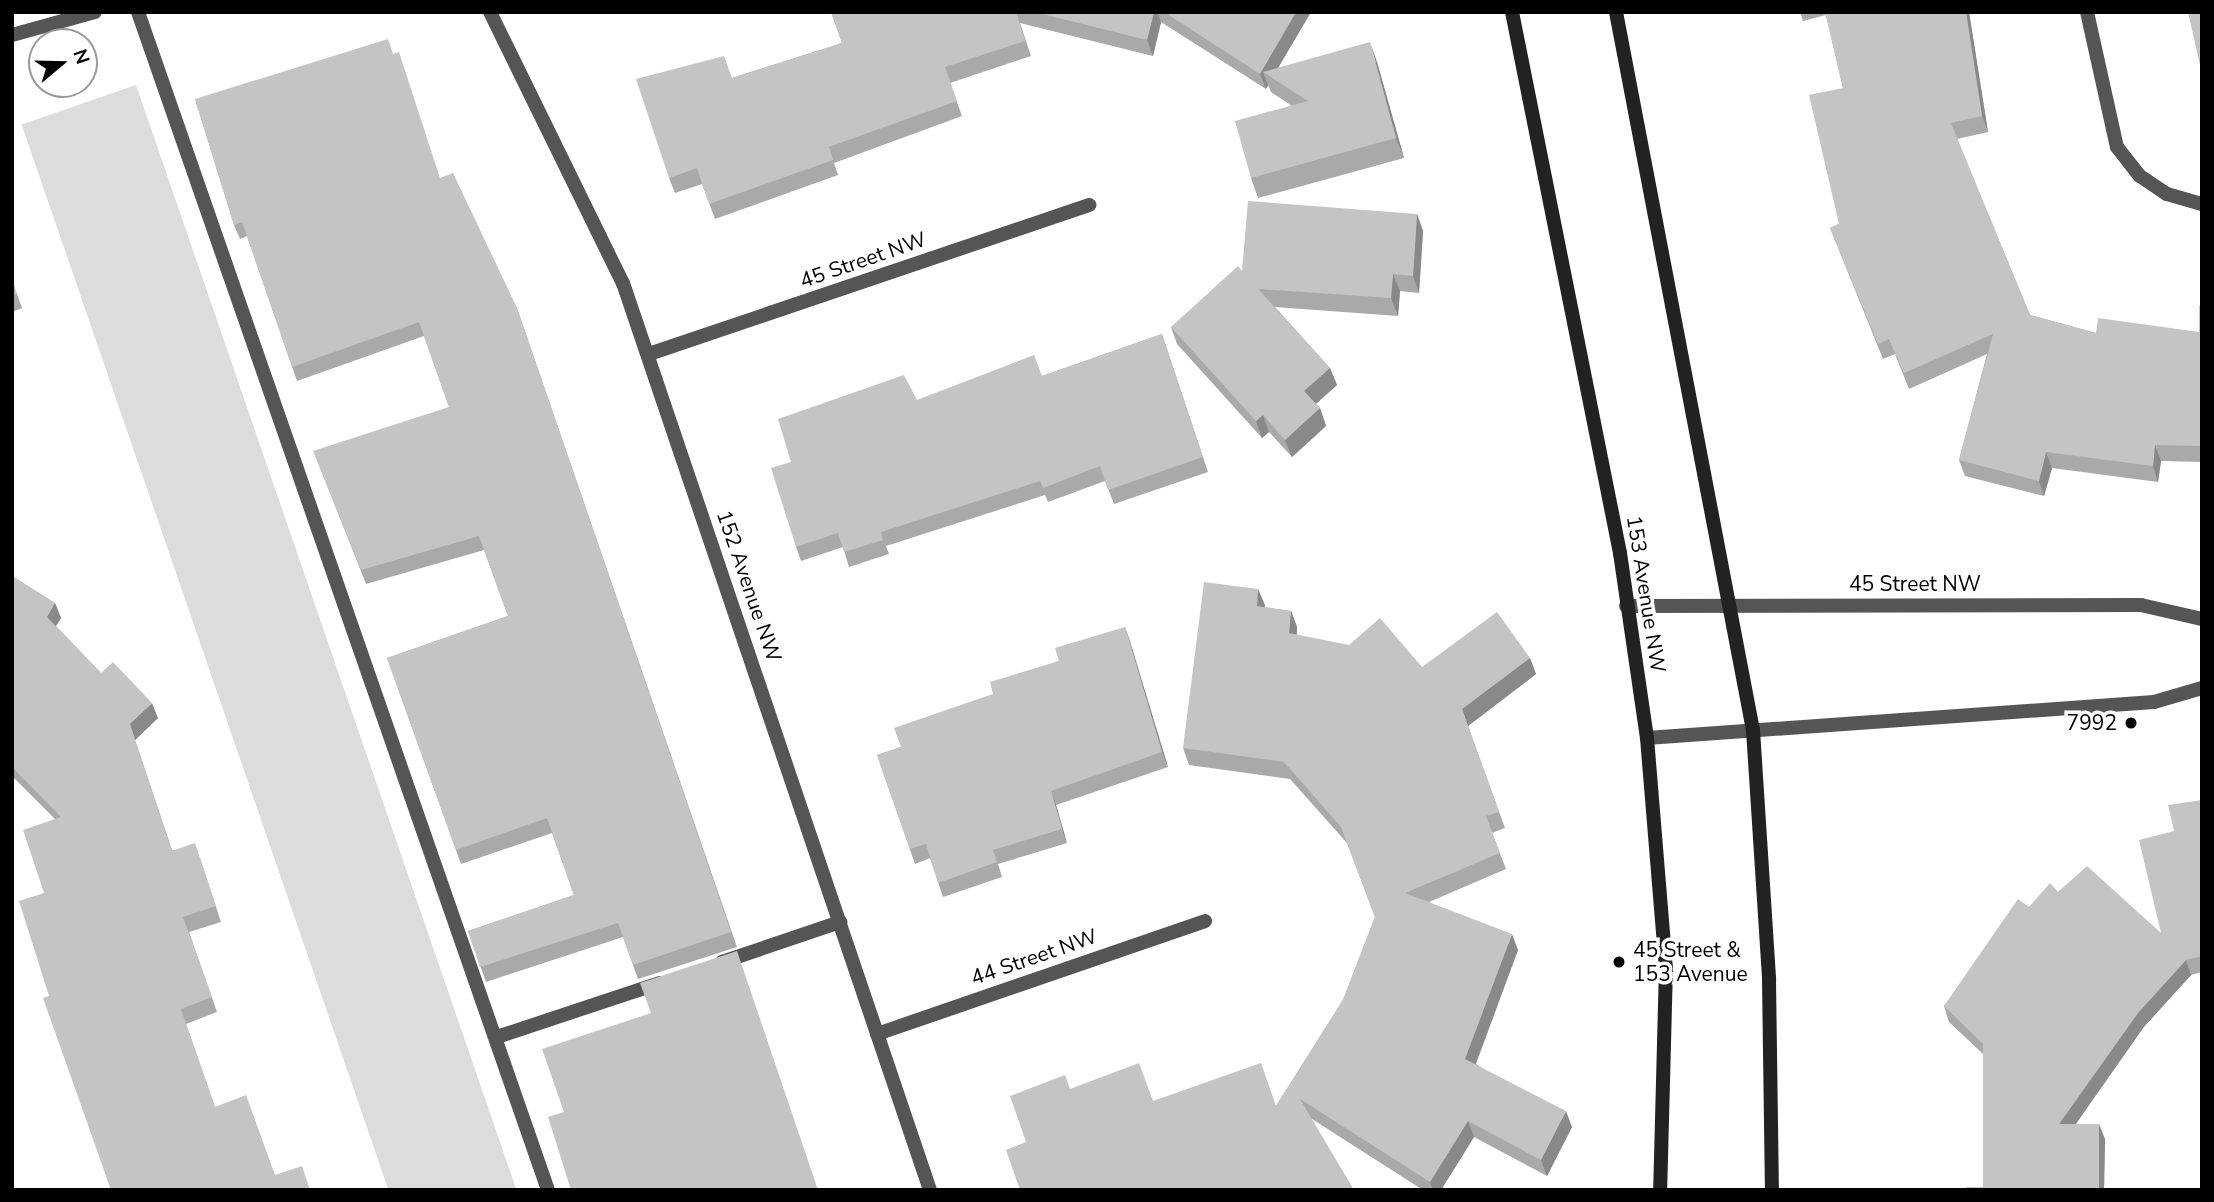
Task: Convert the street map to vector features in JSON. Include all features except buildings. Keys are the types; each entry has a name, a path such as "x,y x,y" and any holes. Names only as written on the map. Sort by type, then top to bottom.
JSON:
{"main road":[{"name":"153 Avenue NW","path":"1512,12 1626,606 1647,738 1666,967 1660,1190"},
{"path":"1616,12 1733,605 1753,730 1769,980 1772,1190"}],"street":[{"path":"12,35 95,12"},
{"path":"138,12 497,1037 548,1190"},
{"name":"152 Avenue NW","path":"490,12 606,241 649,354 930,1190"},
{"path":"2087,12 2118,147 2140,176 2167,194 2202,204"},
{"name":"45 Street NW","path":"649,354 1090,205"},
{"name":"45 Street NW","path":"1626,606 2141,605 2202,618"},
{"path":"1647,738 2154,702 2202,688"},
{"name":"44 Street NW","path":"877,1034 1205,921"},
{"path":"708,967 840,922"},
{"path":"497,1037 681,975"}],"shaded area":[{"path":"136,85 516,1190 389,1190 22,124"}],"place":[{"name":"7992","path":"2131,723"},
{"name":"45 Street & 153 Avenue","path":"1619,962"}]}
